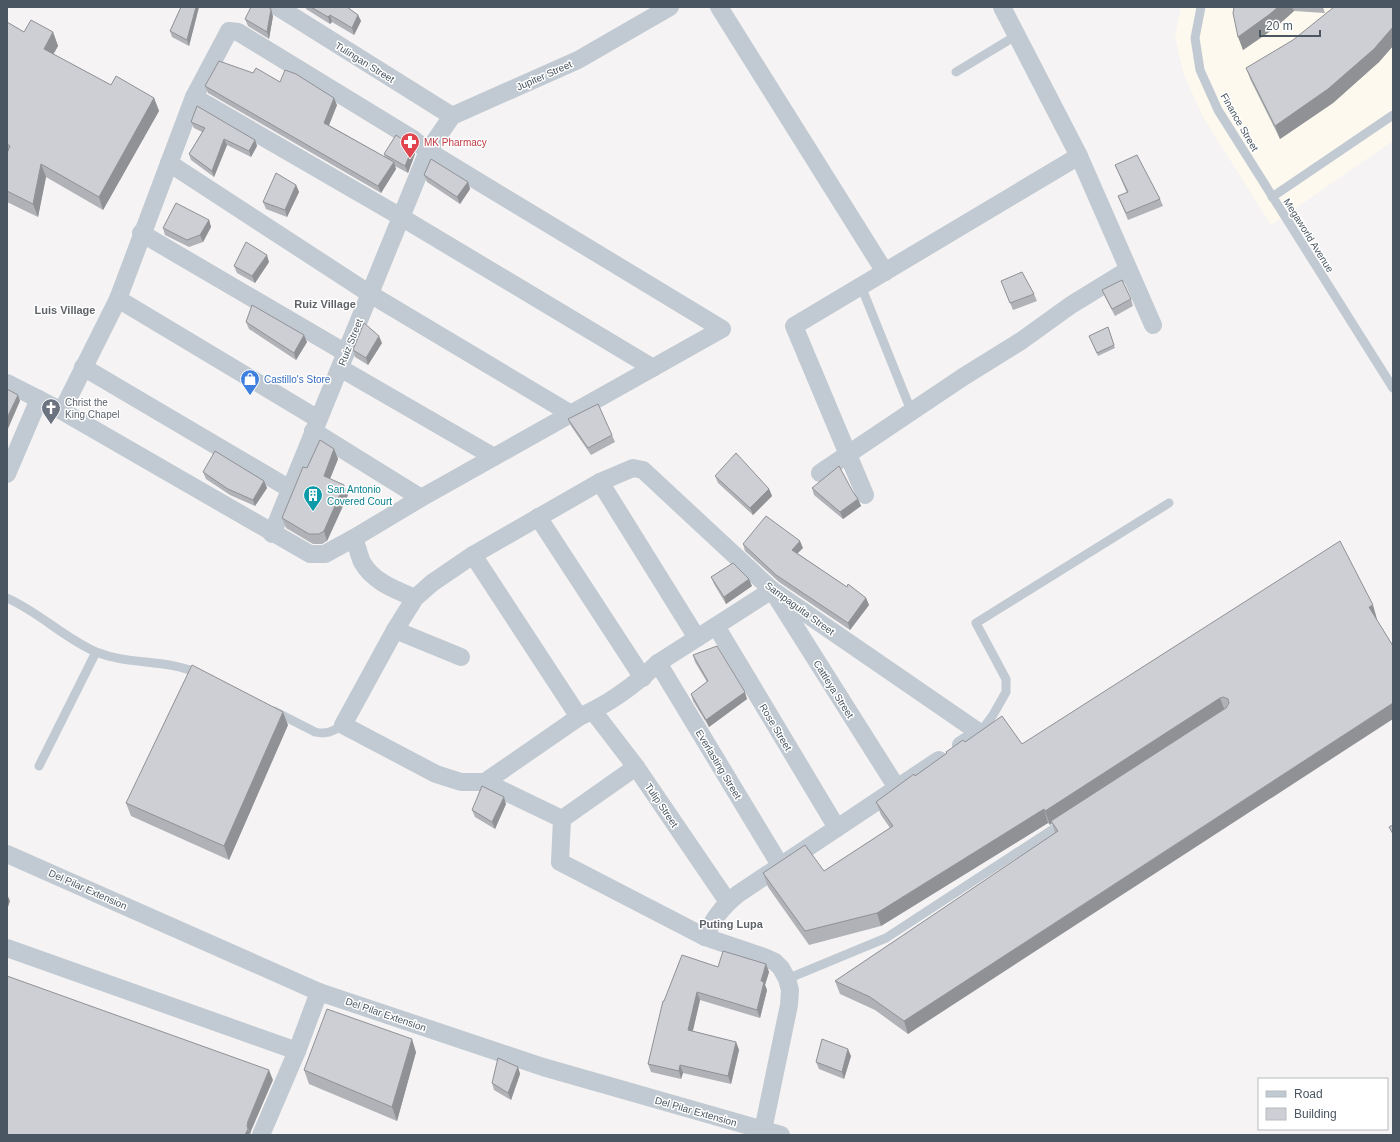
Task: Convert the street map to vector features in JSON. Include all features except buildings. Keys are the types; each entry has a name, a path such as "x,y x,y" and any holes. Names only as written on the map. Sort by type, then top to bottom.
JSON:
{"street":[{"name":"Tulingan Street","path":"278,7 452,116"},
{"name":"Jupiter Street","path":"452,116 578,60 670,7"},
{"path":"718,7 885,272"},
{"path":"1002,7 1079,156 1153,325"},
{"path":"7,383 62,411 272,534 310,554 325,554 421,498 722,329 428,151 406,135 238,32 229,31 194,97 141,233 118,299 83,366 62,411"},
{"path":"194,97 401,217 653,368"},
{"path":"428,151 452,116"},
{"name":"Ruiz Street","path":"272,534 428,151"},
{"path":"865,496 794,326 1079,156"},
{"path":"168,163 370,294 571,414"},
{"path":"141,233 494,457"},
{"path":"820,473 912,413 963,377 1022,341 1071,305 1128,270"},
{"path":"118,299 316,425 421,498"},
{"path":"83,366 290,489"},
{"path":"7,474 39,399"},
{"name":"Sampaguita Street","path":"600,482 633,468 643,470 772,590 980,733"},
{"path":"562,819 485,782 461,782 436,774 343,725 395,630 415,598 432,583 473,555 600,482 697,638"},
{"path":"538,517 643,678"},
{"path":"354,538 362,562 370,573 388,586 415,598"},
{"name":"Tulip Street","path":"473,555 586,714 636,767 728,902"},
{"path":"485,782 586,714 643,678 658,664 772,590"},
{"name":"Cattleya Street","path":"772,590 897,788"},
{"name":"Rose Street","path":"716,626 837,828"},
{"path":"395,630 461,657"},
{"name":"Everlasting Street","path":"658,664 780,865"},
{"path":"705,937 711,922 728,902 780,865 980,733"},
{"path":"562,819 636,767"},
{"path":"562,819 560,862 705,937 764,957 775,962 781,968 787,979 790,990 789,1005 763,1132"},
{"name":"Del Pilar Extension","path":"7,854 319,992 544,1067 763,1132 781,1135"},
{"path":"7,948 297,1051"},
{"path":"261,1135 297,1051 319,992"}],"lane":[{"name":"Finance Street","path":"1201,7 1195,38 1200,70 1218,110 1272,197"},
{"path":"956,72 1017,35"},
{"name":"Megaworld Avenue","path":"1393,115 1272,197 1393,388"},
{"path":"861,286 912,413"},
{"path":"980,733 993,715 1006,692 1006,679 976,623 1169,503"},
{"path":"7,598 96,652 121,659 179,666 205,676"},
{"path":"39,766 96,652"},
{"path":"267,707 315,732 329,733 343,725"},
{"path":"787,979 886,938 1070,819"}],"shaded area":[{"path":"1181,7 1393,7 1393,141 1271,225 1203,117 1184,75 1175,36"}],"place":[{"name":"MK Pharmacy","path":"410,159"},
{"name":"Castillo's Store","path":"250,396"},
{"name":"Christ the King Chapel","path":"51,425"},
{"name":"San Antonio Covered Court","path":"313,512"}],"district":[{"name":"Ruiz Village","path":"325,304"},
{"name":"Luis Village","path":"65,310"},
{"name":"Puting Lupa","path":"731,924"}]}
